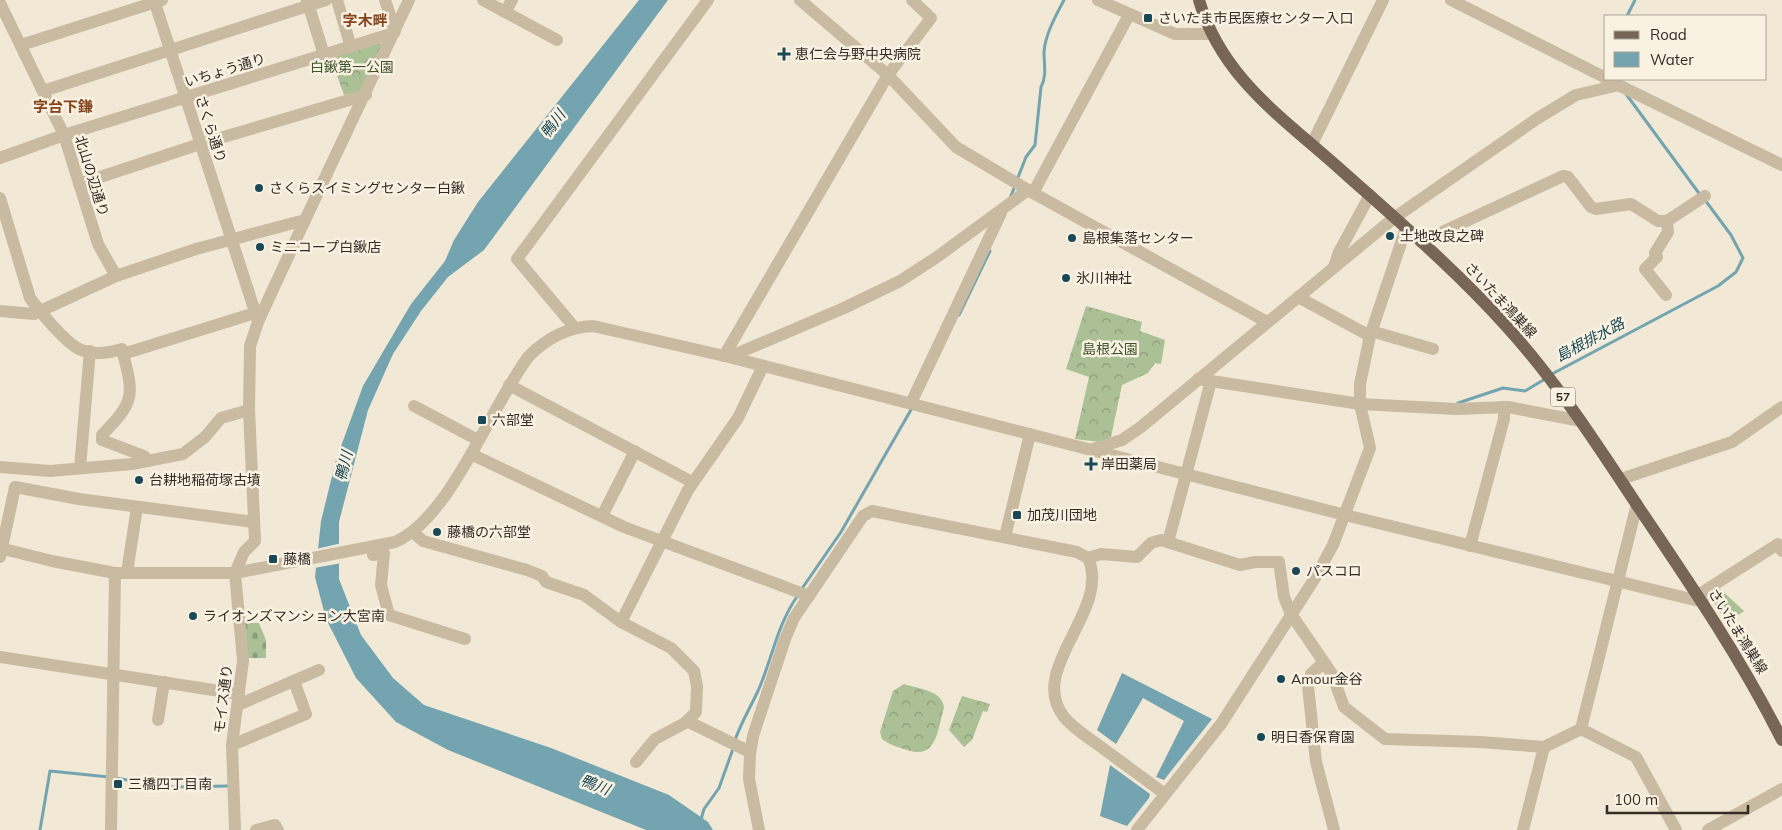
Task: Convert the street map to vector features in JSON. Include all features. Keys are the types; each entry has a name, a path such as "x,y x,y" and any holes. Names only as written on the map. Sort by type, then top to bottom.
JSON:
{"main road":[{"name":"さいたま鴻巣線","path":"1199,0 1210,34 1239,78 1406,228 1508,328 1581,421 1621,479 1747,672 1782,740"}],"street":[{"path":"43,91 307,3 326,0"},
{"path":"337,0 351,46"},
{"path":"385,0 394,32"},
{"path":"235,572 244,552 255,541 249,410 250,346 257,318 366,95 409,0"},
{"path":"483,0 557,40"},
{"path":"505,12 512,0"},
{"path":"575,328 517,260 708,0"},
{"path":"800,0 888,75 956,147 1031,191 1268,322"},
{"path":"726,357 888,75 931,18 912,0"},
{"path":"1098,0 1175,34 1210,34"},
{"path":"1312,144 1383,0"},
{"path":"21,45 157,1"},
{"name":"さくら通り","path":"157,1 170,50 257,318"},
{"path":"1457,1 1604,78"},
{"name":"北山の辺通り","path":"0,3 64,135 98,244 116,276"},
{"path":"307,3 324,55"},
{"path":"726,357 844,308 900,281 1031,191 1129,15"},
{"name":"いちょう通り","path":"0,158 64,135 394,32"},
{"path":"1608,80 1782,165"},
{"path":"1090,450 1122,440 1141,427 1204,380 1268,322 1394,218 1538,118 1576,95 1619,85"},
{"path":"79,184 200,144 366,95"},
{"path":"1421,242 1563,176 1568,177 1591,206 1596,209 1631,204 1658,221 1667,220 1705,196"},
{"path":"1334,267 1339,252 1370,196"},
{"path":"0,198 30,298 40,312 80,349 106,354 122,349 131,381 127,405 102,435 102,440 144,456 148,461"},
{"path":"912,403 1002,210"},
{"path":"0,311 34,314 116,276 230,239 305,220"},
{"path":"1666,295 1645,269 1657,257 1654,253 1668,232 1667,220"},
{"path":"1138,830 1221,724 1251,674 1315,578 1333,545 1370,448 1360,400 1371,334 1406,228"},
{"path":"1298,297 1371,334 1433,349"},
{"path":"123,354 257,318"},
{"path":"254,522 137,507 15,487 0,551 121,573 235,572 370,551 395,542 414,533 434,510 471,454 509,385 536,349 550,339 575,328 593,326 912,403 1470,546 1618,582 1700,598 1778,544 1782,551"},
{"path":"80,468 90,351"},
{"path":"621,622 660,540 692,482 738,418 763,366"},
{"path":"1204,380 1360,400 1456,409 1504,407 1581,421"},
{"path":"1168,542 1186,474 1204,380"},
{"path":"509,385 692,482"},
{"path":"414,406 478,440"},
{"path":"1470,546 1504,419 1504,407"},
{"path":"1621,479 1732,442 1782,407"},
{"path":"0,467 50,471 148,461 183,454 205,437 221,418 249,410"},
{"path":"1005,537 1030,434"},
{"path":"602,516 635,452"},
{"path":"471,454 602,516 809,596"},
{"path":"759,830 749,779 750,752 753,736 785,639 794,618 866,512 872,511 1005,537 1076,552 1088,558 1100,554 1137,557 1151,543 1161,540 1240,565 1255,562 1280,562 1284,597 1291,614 1332,674 1344,707 1385,739 1480,742 1544,747 1581,729 1637,504"},
{"path":"111,830 114,674 121,573 137,507"},
{"path":"414,533 423,541 542,576 546,582 584,595 621,622 671,648 694,671 697,686 696,712 687,721 655,739 636,762"},
{"path":"370,551 384,553 382,585 389,615 465,639"},
{"path":"1088,558 1092,571 1091,589 1056,677 1056,702 1070,724 1165,794"},
{"name":"モイス通り","path":"235,572 243,661 232,745 236,830"},
{"path":"0,657 164,682 238,700 294,681 319,670"},
{"path":"1323,663 1311,674 1308,686 1316,762 1334,830"},
{"path":"232,745 306,714 294,681"},
{"path":"158,720 164,682"},
{"path":"687,721 750,752"},
{"path":"1581,729 1636,756 1676,830"},
{"path":"1523,830 1544,747"},
{"path":"1708,830 1782,789"},
{"path":"256,830 274,825 278,830"}],"green space":[{"name":"白鍬第一公園","path":"379,41 383,46 361,91 344,95 330,56"},
{"name":"島根公園","path":"1086,306 1142,322 1140,331 1165,340 1161,364 1155,363 1148,373 1122,385 1111,437 1100,442 1075,439 1089,377 1066,369"},
{"path":"1718,587 1744,611 1727,623 1708,594"},
{"path":"244,623 259,623 266,640 266,658 246,658"},
{"path":"904,684 929,691 943,702 944,708 937,734 930,747 924,751 907,750 882,739 880,732 893,691"},
{"path":"962,696 990,704 987,712 983,711 972,740 964,747 949,730"}],"water":[{"name":"鴨川","path":"639,0 668,0 484,250 448,277 421,311 393,354 368,410 339,522 339,579 361,635 393,678 424,705 551,748 669,795 708,822 713,830 646,830 448,750 396,722 356,678 326,619 315,577 321,521 336,460 363,386 411,304 445,261 454,240 478,202"},
{"path":"1122,673 1212,719 1164,780 1156,777 1184,721 1143,698 1116,744 1097,730"},
{"path":"1110,765 1150,794 1149,798 1127,826 1100,816"}],"pier":[{"path":"342,543 342,563 314,568 316,549"}],"waterway":[{"path":"1017,180 1026,157 1035,145 1041,87 1045,75 1044,52 1046,39 1064,0"},
{"name":"島根排水路","path":"1628,15 1635,0"},
{"name":"島根排水路","path":"1626,94 1701,196"},
{"path":"1010,198 1015,186"},
{"name":"島根排水路","path":"1550,375 1718,286 1736,272 1743,258 1731,235 1705,200"},
{"path":"959,315 990,251"},
{"name":"島根排水路","path":"1458,403 1503,388 1525,391 1545,379"},
{"path":"801,590 841,532 912,408"},
{"path":"735,740 758,691 780,630 798,595"},
{"path":"698,830 704,809 719,788 734,746"},
{"path":"40,830 50,771 109,777"},
{"path":"115,778 173,787 228,786"}],"place":[{"name":"さいたま市民医療センター入口","path":"1148,18"},
{"name":"恵仁会与野中央病院","path":"784,54"},
{"name":"さくらスイミングセンター白鍬","path":"259,188"},
{"name":"土地改良之碑","path":"1390,236"},
{"name":"島根集落センター","path":"1072,238"},
{"name":"ミニコープ白鍬店","path":"260,247"},
{"name":"氷川神社","path":"1066,278"},
{"name":"六部堂","path":"482,420"},
{"name":"岸田薬局","path":"1091,464"},
{"name":"台耕地稲荷塚古墳","path":"139,480"},
{"name":"加茂川団地","path":"1017,515"},
{"name":"藤橋の六部堂","path":"437,532"},
{"name":"藤橋","path":"273,559"},
{"name":"パスコロ","path":"1296,571"},
{"name":"ライオンズマンション大宮南","path":"193,616"},
{"name":"Amour金谷","path":"1281,679"},
{"name":"明日香保育園","path":"1261,737"},
{"name":"三橋四丁目南","path":"118,784"}],"district":[{"name":"字木畔","path":"365,21"},
{"name":"字台下鎌","path":"63,107"}]}
